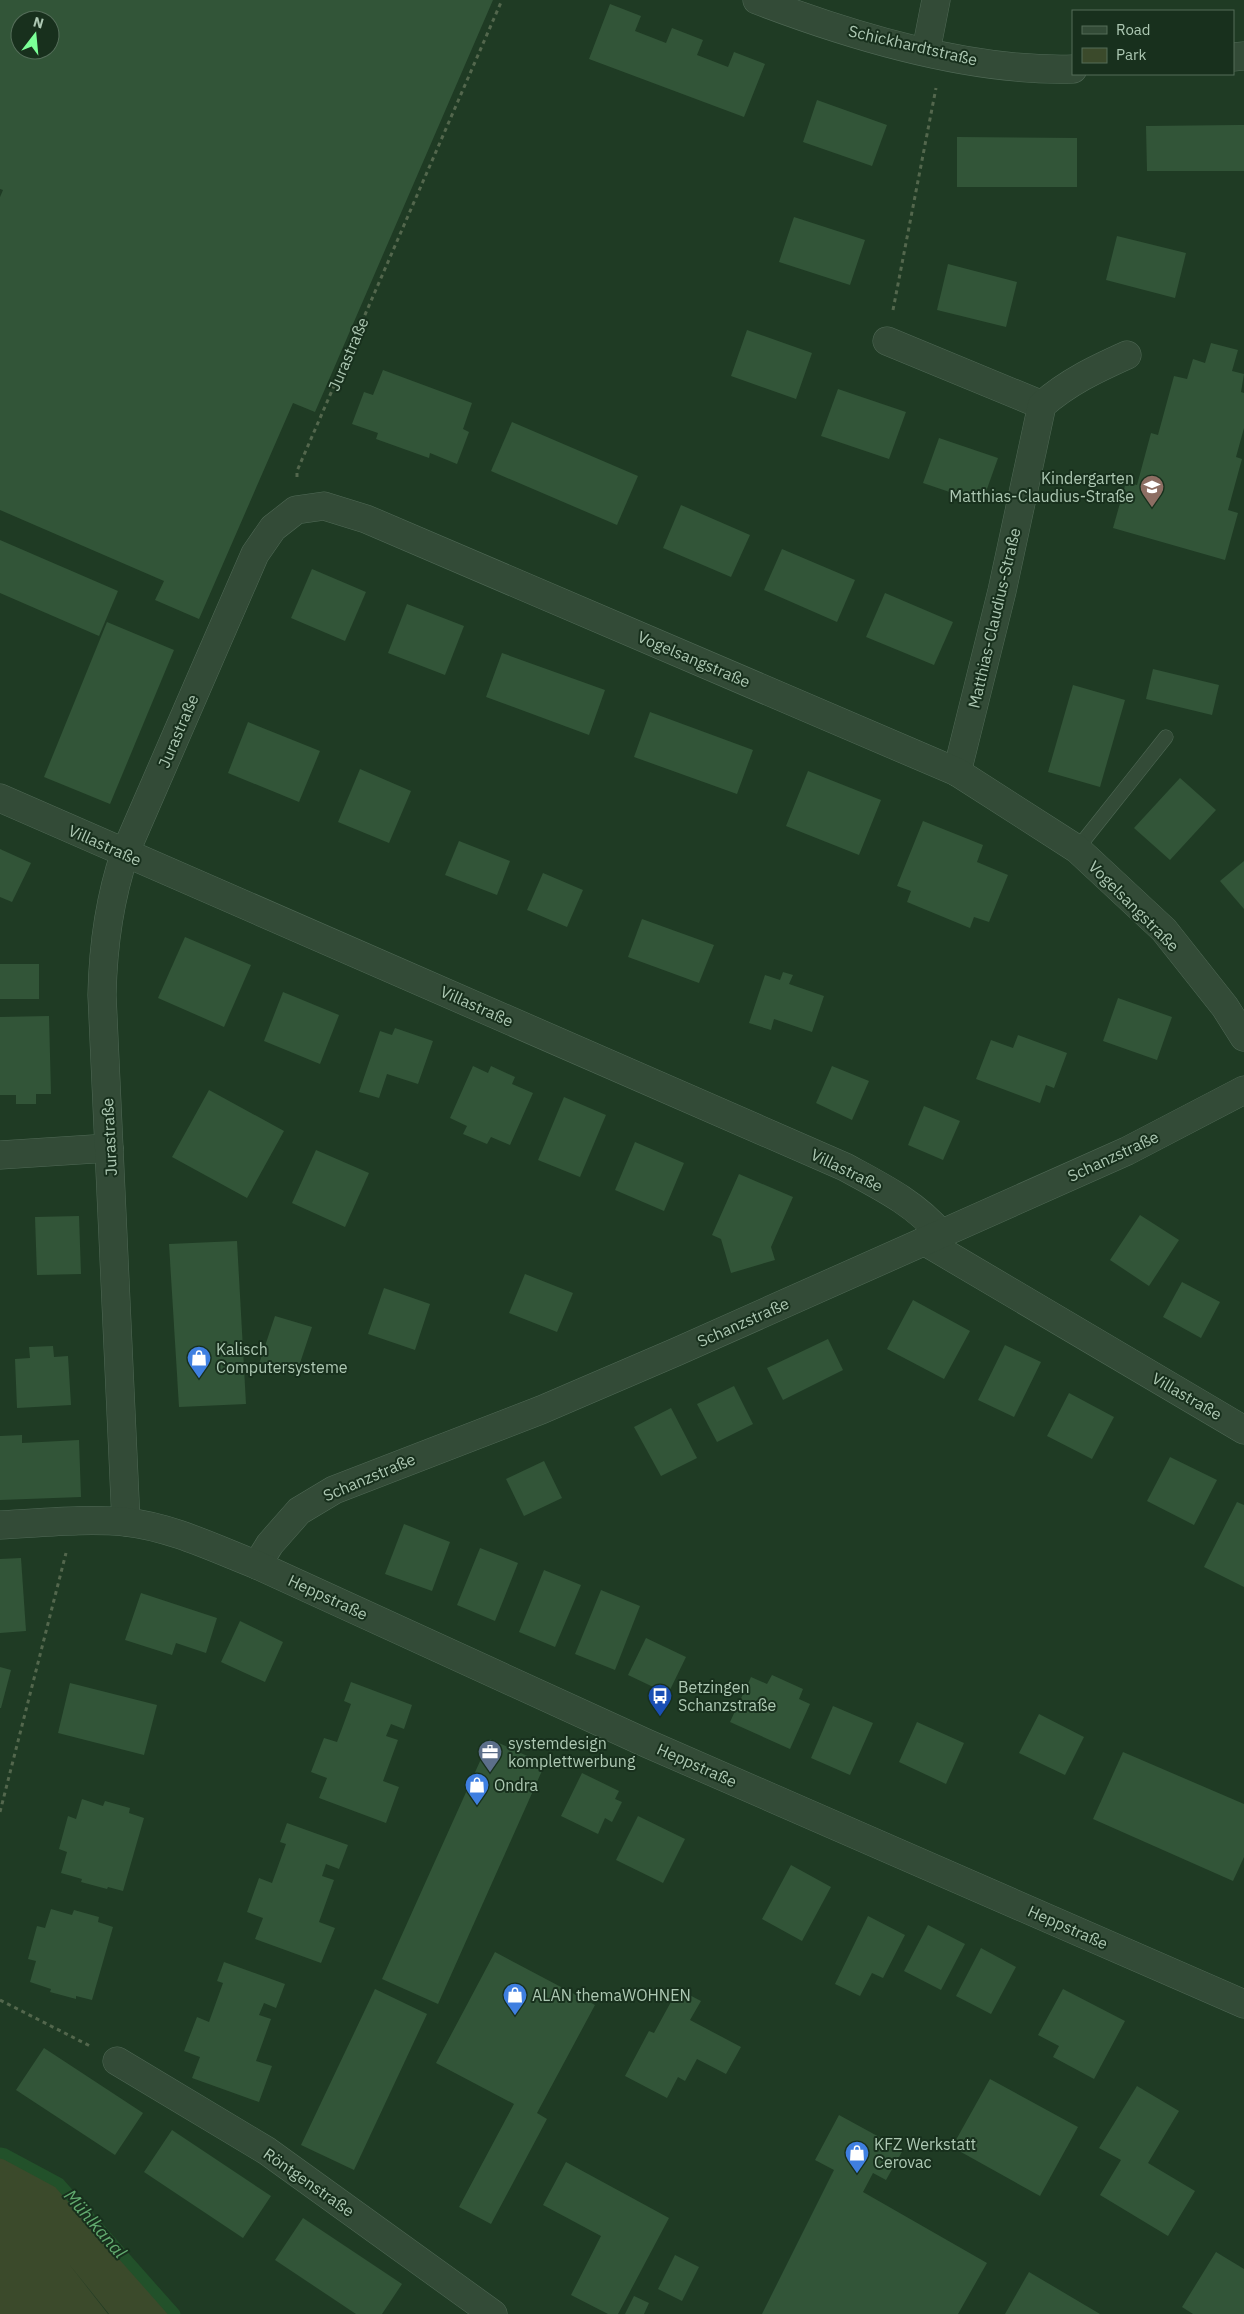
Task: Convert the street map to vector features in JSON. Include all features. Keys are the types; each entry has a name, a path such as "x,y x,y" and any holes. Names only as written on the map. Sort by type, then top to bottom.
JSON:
{"street":[{"name":"Schickhardtstraße","path":"757,0 827,24 935,54 992,64 1072,69"},
{"path":"935,54 936,0"},
{"path":"887,341 1042,405 1060,389 1082,375 1126,355"},
{"name":"Matthias-Claudius-Straße","path":"957,772 1002,591 1042,405"},
{"name":"Vogelsangstraße","path":"296,510 324,506 366,519 957,772 1077,849 1164,930 1225,1007 1244,1037"},
{"name":"Jurastraße","path":"126,1522 102,995 102,956 116,881 125,853 255,554 272,528 296,510"},
{"name":"Villastraße","path":"0,798 844,1167 892,1192 911,1205 927,1218 932,1238 1244,1430"},
{"name":"Schanzstraße","path":"257,1565 270,1544 299,1511 334,1490 593,1389 1127,1150 1244,1090"},
{"path":"0,1155 109,1148"},
{"name":"Heppstraße","path":"0,1526 74,1522 126,1522 162,1530 257,1565 646,1743 1244,2004"},
{"name":"Röntgenstraße","path":"117,2060 267,2151 493,2314"}],"lane":[{"name":"Vogelsangstraße","path":"1077,849 1166,737"}],"path":[{"name":"Jurastraße","path":"296,510 297,471 502,0"},
{"path":"887,341 935,54"},
{"path":"0,1812 74,1522"},
{"path":"0,2000 117,2060"}],"green space":[{"path":"0,2157 57,2185 170,2314 109,2314 69,2264 108,2314 0,2314"}],"building":[{"path":"0,0 493,0 315,412 293,403 199,619 155,600 164,581 0,510 0,197 3,190 0,189"},
{"path":"610,4 641,16 635,31 666,43 672,28 703,40 697,55 728,67 734,52 765,64 744,117 589,59"},
{"path":"817,100 887,125 872,166 803,142"},
{"path":"1244,125 1244,171 1147,171 1146,126"},
{"path":"957,137 1077,138 1077,187 957,187"},
{"path":"794,217 865,240 850,285 779,262"},
{"path":"1117,236 1186,253 1175,298 1106,280"},
{"path":"948,264 1017,282 1006,327 937,310"},
{"path":"747,330 812,353 796,399 731,376"},
{"path":"1211,343 1238,350 1232,371 1244,374 1241,392 1244,393 1244,428 1236,457 1242,459 1228,510 1238,513 1225,560 1113,528 1126,482 1137,485 1151,433 1158,435 1174,376 1187,379 1193,359 1205,363"},
{"path":"383,370 472,403 463,429 469,432 457,464 430,453 429,458 376,439 378,433 352,424 364,392 373,395"},
{"path":"838,389 906,412 889,459 821,436"},
{"path":"512,422 638,476 617,525 491,471"},
{"path":"939,438 998,458 982,503 923,483"},
{"path":"681,505 750,535 731,577 663,548"},
{"path":"0,540 118,591 99,636 0,593"},
{"path":"782,549 855,580 837,622 764,590"},
{"path":"312,569 366,592 345,641 291,618"},
{"path":"885,593 953,622 934,665 866,637"},
{"path":"407,604 464,626 445,675 388,653"},
{"path":"107,622 174,650 110,804 44,777"},
{"path":"502,653 605,690 589,735 486,697"},
{"path":"1153,669 1219,685 1212,715 1146,699"},
{"path":"1073,685 1125,700 1100,787 1048,772"},
{"path":"650,712 753,750 737,794 634,757"},
{"path":"248,722 320,751 299,802 228,773"},
{"path":"360,769 411,791 389,843 338,822"},
{"path":"808,771 881,800 859,855 786,826"},
{"path":"1180,778 1216,810 1170,860 1134,828"},
{"path":"923,821 983,845 977,862 1008,875 989,922 974,917 970,928 907,902 911,891 897,886"},
{"path":"459,841 510,861 497,895 445,875"},
{"path":"0,849 31,863 12,902 0,897"},
{"path":"1244,861 1244,909 1220,881"},
{"path":"543,873 583,890 567,927 527,910"},
{"path":"642,919 714,945 699,983 628,957"},
{"path":"185,937 251,965 224,1027 158,998"},
{"path":"0,964 39,964 39,999 0,999"},
{"path":"783,972 793,975 789,984 824,996 812,1032 774,1019 771,1030 749,1023 765,975 780,980"},
{"path":"283,992 339,1015 320,1064 264,1041"},
{"path":"1118,998 1172,1017 1157,1060 1103,1041"},
{"path":"49,1016 51,1094 36,1094 36,1104 16,1104 16,1095 0,1095 0,1017"},
{"path":"395,1028 433,1041 418,1084 387,1074 379,1098 359,1092 380,1031 392,1035"},
{"path":"1018,1035 1067,1053 1054,1088 1046,1085 1040,1103 976,1079 991,1040 1013,1048"},
{"path":"473,1066 488,1073 491,1066 515,1077 512,1084 533,1093 510,1145 491,1137 487,1144 463,1134 467,1126 450,1118"},
{"path":"832,1066 869,1081 852,1120 816,1103"},
{"path":"209,1090 284,1131 247,1198 172,1157"},
{"path":"564,1097 606,1115 580,1177 538,1160"},
{"path":"924,1106 960,1121 943,1160 908,1145"},
{"path":"635,1142 684,1163 664,1211 615,1190"},
{"path":"316,1150 369,1173 345,1227 292,1203"},
{"path":"739,1174 793,1197 771,1247 775,1260 731,1273 721,1239 712,1235"},
{"path":"1140,1215 1179,1240 1149,1286 1110,1260"},
{"path":"79,1216 81,1274 37,1275 35,1217"},
{"path":"237,1241 246,1404 179,1407 169,1244"},
{"path":"525,1274 573,1293 557,1332 509,1313"},
{"path":"1182,1282 1220,1302 1201,1338 1163,1317"},
{"path":"384,1288 430,1304 415,1350 368,1334"},
{"path":"913,1300 970,1331 944,1379 887,1349"},
{"path":"275,1316 312,1327 296,1375 259,1364"},
{"path":"828,1339 843,1370 783,1400 767,1368"},
{"path":"1005,1345 1041,1362 1014,1417 978,1400"},
{"path":"53,1346 54,1357 68,1356 71,1405 17,1408 15,1359 30,1358 29,1347"},
{"path":"734,1386 753,1424 717,1442 697,1404"},
{"path":"1069,1393 1114,1417 1092,1459 1047,1436"},
{"path":"671,1408 697,1458 661,1476 634,1427"},
{"path":"22,1435 22,1443 79,1440 81,1497 0,1500 0,1436"},
{"path":"1170,1457 1217,1480 1194,1525 1147,1501"},
{"path":"544,1461 562,1498 524,1516 506,1479"},
{"path":"1237,1502 1244,1505 1244,1587 1204,1567"},
{"path":"404,1524 450,1542 432,1591 385,1574"},
{"path":"480,1548 518,1563 495,1621 457,1605"},
{"path":"21,1558 26,1631 0,1633 0,1559"},
{"path":"544,1570 581,1585 555,1647 519,1632"},
{"path":"601,1590 640,1606 615,1670 575,1654"},
{"path":"141,1593 217,1618 206,1653 176,1643 172,1655 125,1640"},
{"path":"240,1621 283,1642 265,1682 221,1662"},
{"path":"646,1638 686,1657 668,1694 628,1675"},
{"path":"0,1667 11,1670 1,1708 0,1708"},
{"path":"772,1675 803,1689 799,1699 810,1704 790,1749 730,1722 751,1677 767,1684"},
{"path":"351,1682 412,1705 404,1729 391,1724 386,1736 398,1740 383,1781 399,1787 386,1823 319,1798 327,1778 311,1772 324,1738 337,1742 351,1704 344,1701"},
{"path":"70,1683 157,1705 144,1755 58,1733"},
{"path":"833,1706 873,1723 850,1775 811,1758"},
{"path":"1039,1714 1084,1737 1065,1775 1019,1753"},
{"path":"917,1722 964,1743 946,1784 899,1762"},
{"path":"490,1739 545,1764 438,2004 382,1979"},
{"path":"1123,1752 1244,1804 1244,1857 1233,1881 1093,1819"},
{"path":"582,1773 619,1791 615,1799 622,1802 612,1822 605,1818 598,1834 561,1816"},
{"path":"82,1799 103,1806 105,1801 130,1808 129,1813 144,1818 123,1891 81,1882 82,1879 61,1873 67,1852 59,1849 68,1816 76,1819"},
{"path":"638,1816 685,1839 663,1883 616,1860"},
{"path":"287,1823 348,1845 339,1869 326,1864 322,1876 334,1880 319,1922 335,1928 321,1963 255,1939 263,1918 247,1912 259,1878 272,1883 286,1844 280,1842"},
{"path":"791,1865 831,1887 802,1941 762,1919"},
{"path":"51,1909 72,1915 74,1910 99,1917 98,1922 113,1927 92,2000 76,1996 76,1999 50,1992 51,1989 30,1982 36,1961 28,1959 37,1926 45,1928"},
{"path":"868,1916 905,1935 883,1978 872,1973 860,1996 835,1984"},
{"path":"928,1925 965,1944 941,1990 904,1971"},
{"path":"981,1948 1016,1967 991,2014 956,1996"},
{"path":"495,1952 595,2005 537,2113 547,2119 491,2224 459,2207 514,2104 436,2063"},
{"path":"224,1962 285,1984 276,2008 264,2003 259,2015 271,2019 256,2061 272,2066 259,2102 192,2078 200,2057 184,2051 197,2017 209,2022 223,1983 217,1981"},
{"path":"375,1989 427,2014 354,2170 301,2145"},
{"path":"678,1989 701,2001 690,2020 741,2047 726,2074 697,2059 685,2081 678,2077 667,2098 625,2076 649,2031 654,2033"},
{"path":"1063,1989 1125,2021 1094,2079 1053,2057 1059,2046 1038,2035"},
{"path":"44,2048 143,2113 115,2155 16,2090"},
{"path":"990,2079 1078,2127 1040,2196 952,2147"},
{"path":"1137,2086 1179,2111 1148,2163 1195,2191 1168,2236 1100,2195 1121,2160 1099,2148"},
{"path":"839,2115 903,2150 886,2180 873,2173 863,2192 987,2263 958,2314 762,2314 834,2170 815,2160"},
{"path":"172,2130 271,2196 243,2238 144,2172"},
{"path":"566,2162 669,2218 618,2314 608,2314 571,2295 601,2236 543,2205"},
{"path":"303,2218 402,2284 382,2314 356,2314 275,2260"},
{"path":"1216,2252 1244,2269 1244,2314 1193,2314 1182,2307"},
{"path":"675,2255 699,2267 682,2301 658,2289"},
{"path":"1029,2272 1100,2314 1005,2314"},
{"path":"634,2296 649,2303 644,2314 625,2314"}],"waterway":[{"name":"Mühlkanal","path":"0,2153 59,2183 175,2314"}],"place":[{"name":"Kindergarten Matthias-Claudius-Straße","path":"1152,508"},
{"name":"Kalisch Computersysteme","path":"199,1379"},
{"name":"Betzingen Schanzstraße","path":"660,1717"},
{"name":"systemdesign komplettwerbung","path":"490,1773"},
{"name":"Ondra","path":"477,1806"},
{"name":"ALAN themaWOHNEN","path":"515,2016"},
{"name":"KFZ Werkstatt Cerovac","path":"857,2174"}]}
